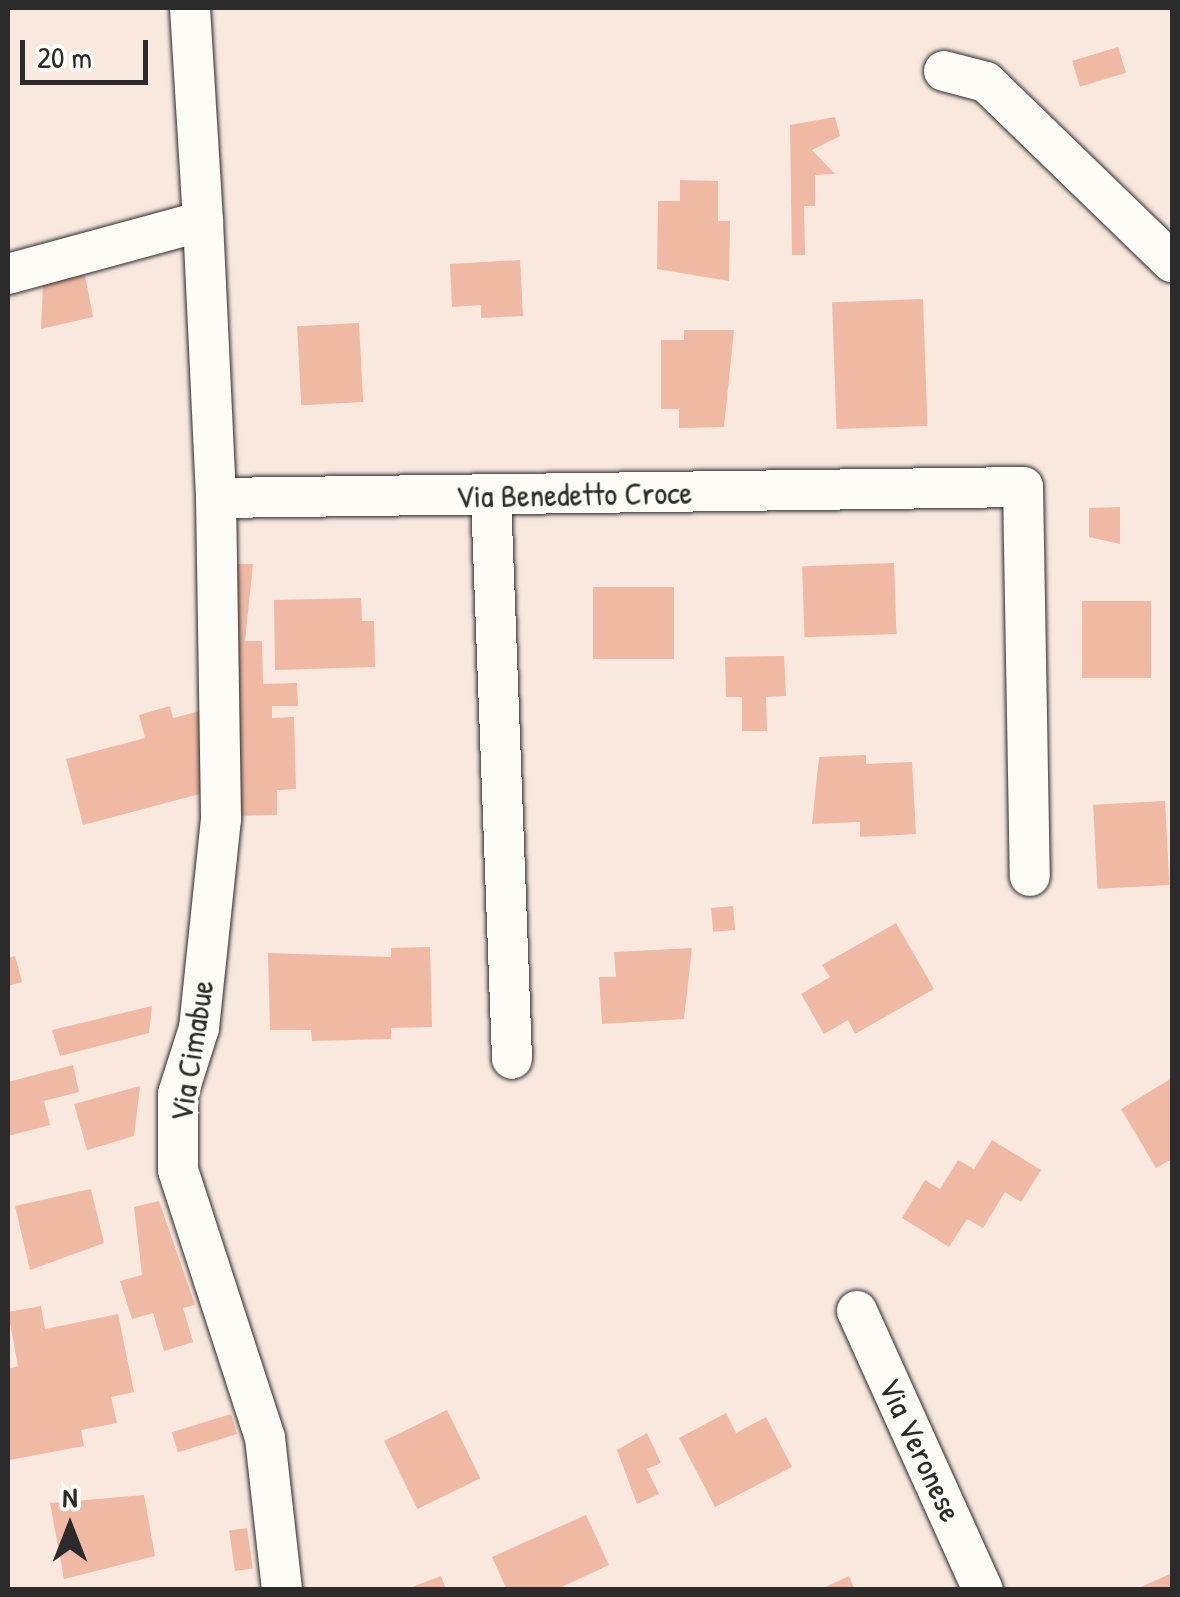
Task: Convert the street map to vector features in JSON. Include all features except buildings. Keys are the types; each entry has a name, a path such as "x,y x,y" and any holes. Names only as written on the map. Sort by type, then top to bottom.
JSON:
{"street":[{"path":"190,8 216,498"},
{"path":"944,71 986,82 1172,262"},
{"path":"8,274 203,221"},
{"name":"Via Benedetto Croce","path":"216,498 1023,486 1030,876"},
{"path":"491,496 512,1060"},
{"name":"Via Cimabue","path":"216,498 221,819 199,1028 178,1094 178,1170 264,1438 282,1590"},
{"name":"Via Veronese","path":"856,1311 984,1590"}]}
